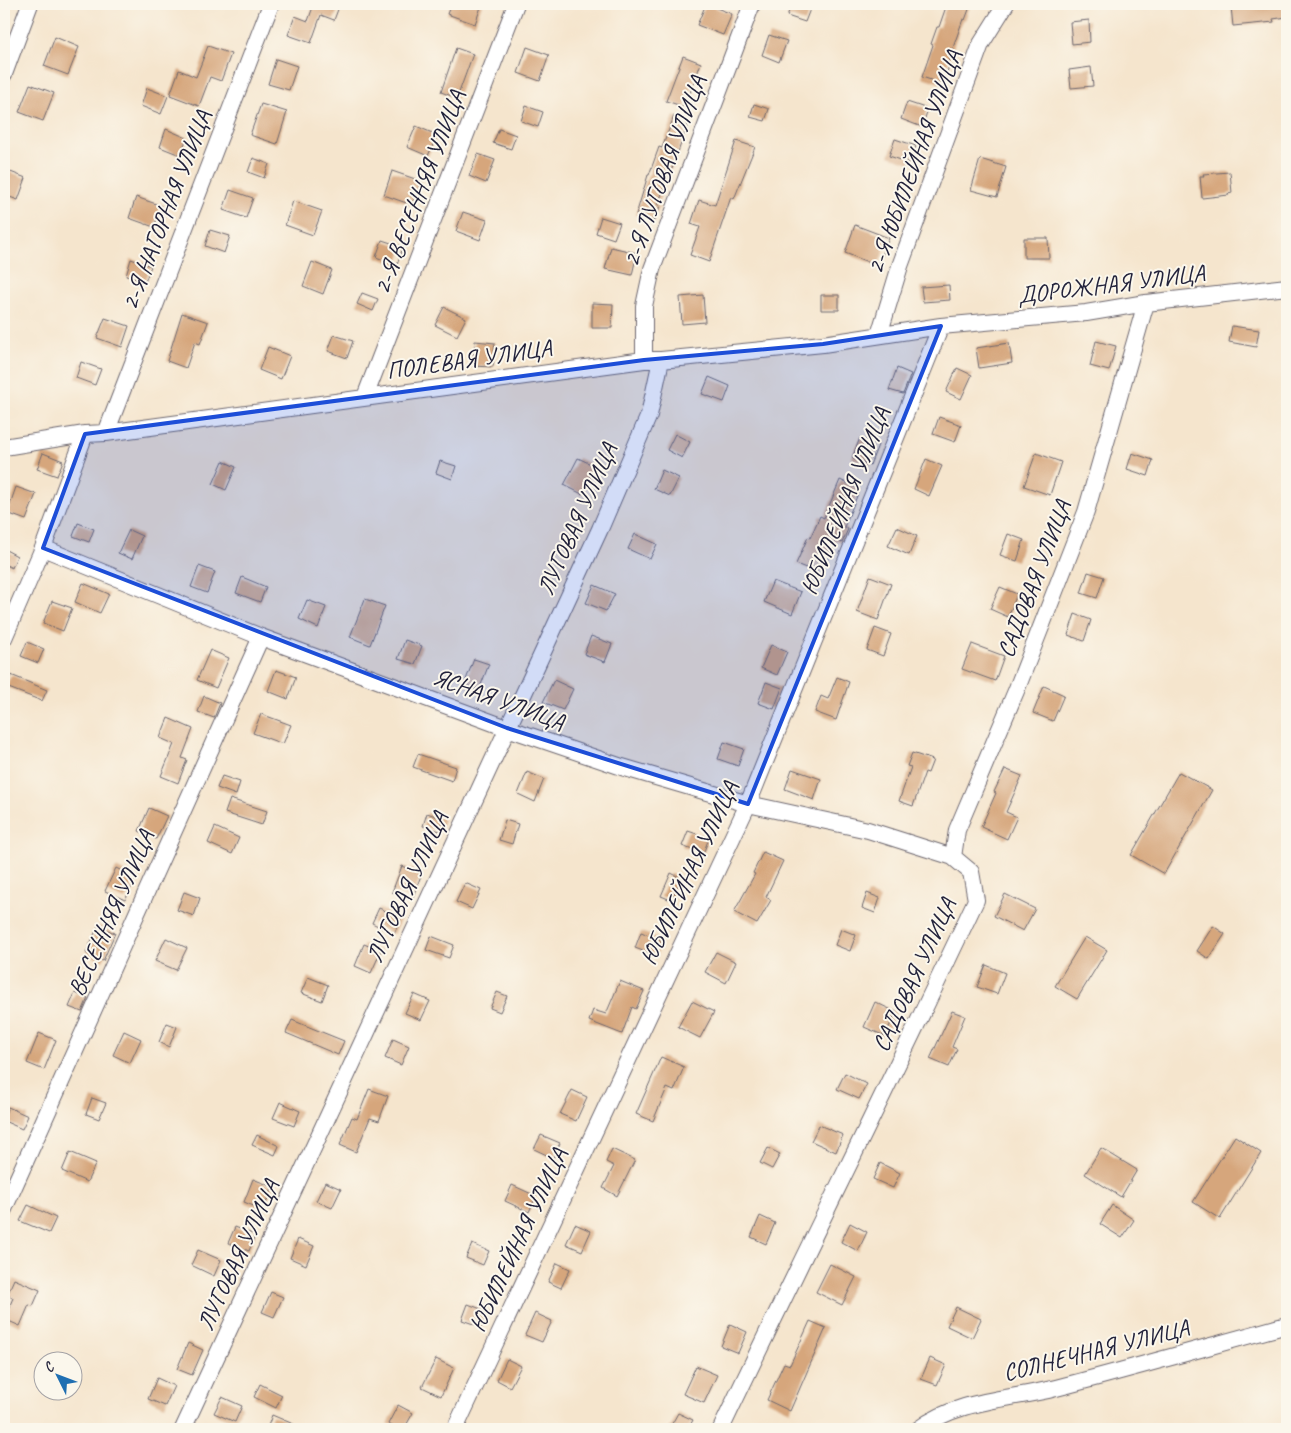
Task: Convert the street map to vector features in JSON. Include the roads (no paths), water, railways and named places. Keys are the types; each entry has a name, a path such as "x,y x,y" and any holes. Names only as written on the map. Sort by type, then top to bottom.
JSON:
{"street":[{"path":"4,74 30,4"},
{"name":"2-Я НАГОРНАЯ УЛИЦА","path":"106,432 271,4"},
{"name":"2-Я ВЕСЕННЯЯ УЛИЦА","path":"365,397 516,4"},
{"name":"2-Я ЛУГОВАЯ УЛИЦА","path":"644,360 644,306 652,269 752,4"},
{"name":"2-Я ЮБИЛЕЙНАЯ УЛИЦА","path":"879,335 900,266 981,44 1005,6"},
{"name":"ДОРОЖНАЯ УЛИЦА","path":"941,326 1086,313 1146,303 1287,287"},
{"name":"САДОВАЯ УЛИЦА","path":"721,1429 779,1306 900,1062 976,900 971,872 953,857 957,830 1016,691 1086,512 1146,303"},
{"name":"ПОЛЕВАЯ УЛИЦА","path":"4,447 85,434 644,360 661,360 822,344 941,326"},
{"name":"ЮБИЛЕЙНАЯ УЛИЦА","path":"455,1429 748,804 941,326"},
{"name":"ЛУГОВАЯ УЛИЦА","path":"183,1429 600,529 649,415 661,360"},
{"path":"4,638 43,548 85,434"},
{"name":"ЯСНАЯ УЛИЦА","path":"43,548 261,637 507,728 622,767 748,804 868,830 953,857"},
{"name":"ВЕСЕННЯЯ УЛИЦА","path":"4,1209 261,637"},
{"name":"СОЛНЕЧНАЯ УЛИЦА","path":"919,1429 930,1421 973,1404 1053,1389 1287,1325"}]}
